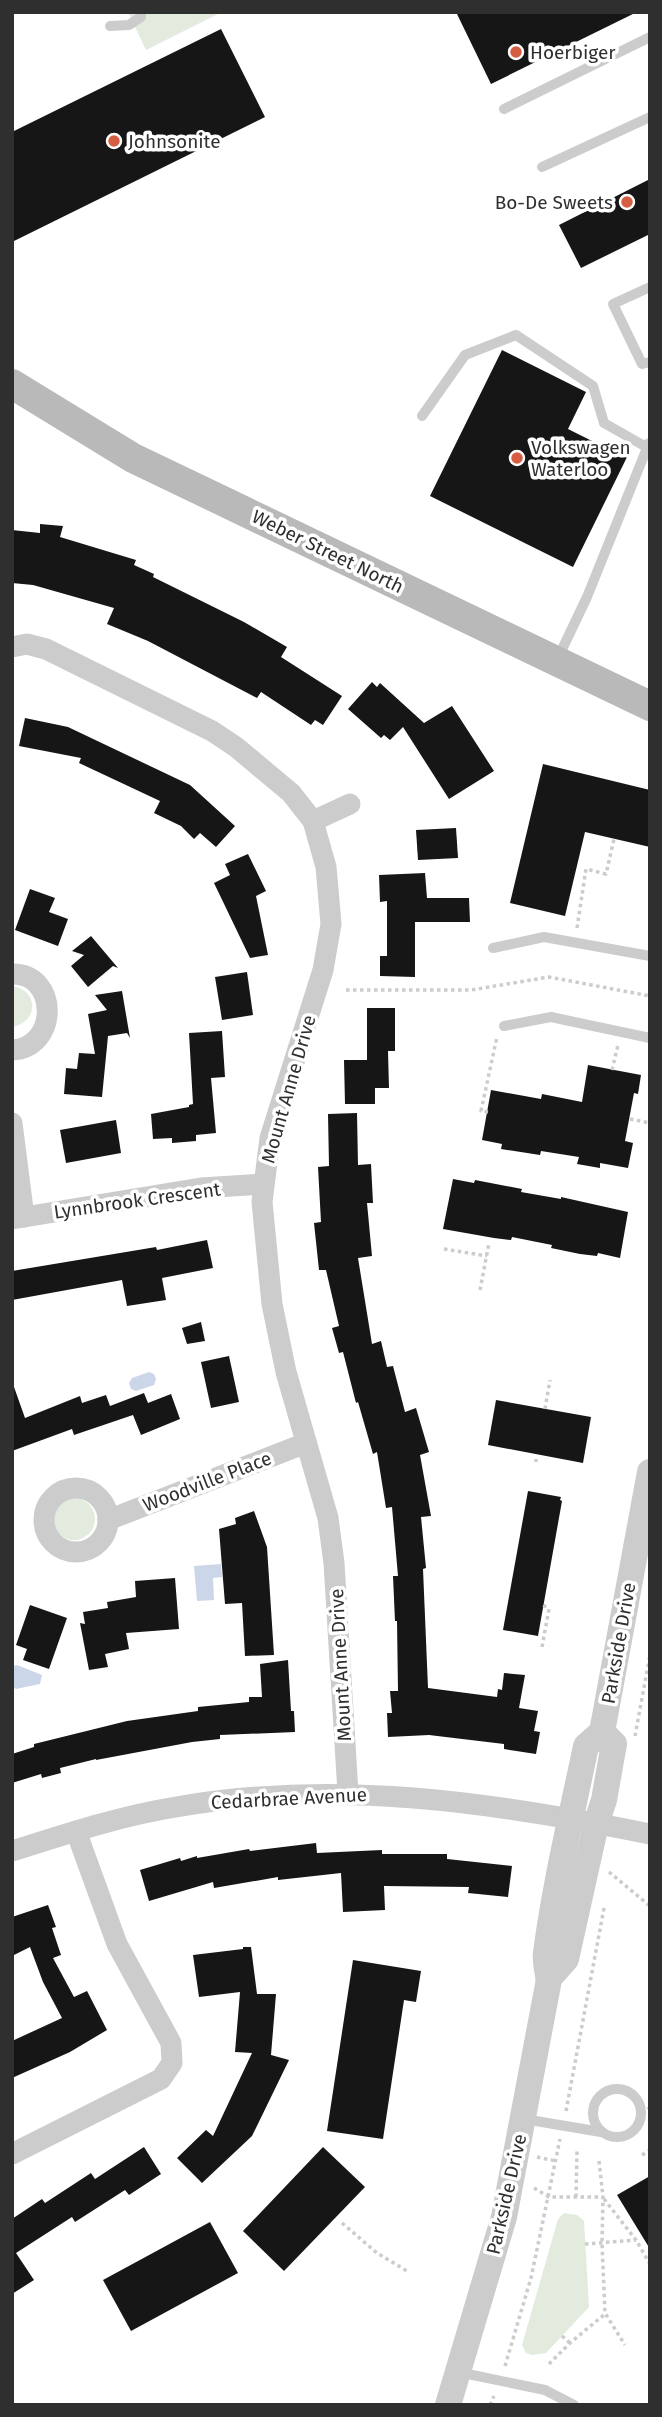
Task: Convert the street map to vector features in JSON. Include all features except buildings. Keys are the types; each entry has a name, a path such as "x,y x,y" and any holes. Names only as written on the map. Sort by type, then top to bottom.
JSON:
{"main road":[{"name":"Weber Street North","path":"12,384 133,458 650,706"}],"street":[{"name":"Mount Anne Drive","path":"12,647 27,644 46,649 212,731 236,747 291,793 313,821 326,867 330,931 323,970 270,1138 263,1184 265,1245 272,1304 286,1372 328,1518 334,1563 348,1793"},
{"path":"313,821 350,804"},
{"path":"12,974 30,978 40,987 47,999 49,1012 47,1025 40,1036 30,1045 12,1050"},
{"path":"12,1123 18,1218"},
{"name":"Lynnbrook Crescent","path":"18,1218 201,1188 263,1184"},
{"name":"Woodville Place","path":"108,1520 306,1443"},
{"name":"Parkside Drive","path":"448,2405 504,2217 549,1979 545,1957 584,1822 604,1800 614,1744 602,1732 650,1472"},
{"name":"Cedarbrae Avenue","path":"12,1851 76,1831 150,1812 195,1804 264,1796 348,1793 471,1802 650,1834"},
{"path":"12,2154 161,2080 172,2063 171,2043 117,1944 76,1831"}],"lane":[{"path":"110,26 129,25 141,17 141,12"},
{"path":"504,110 650,37"},
{"path":"542,167 650,117"},
{"path":"650,287 613,304 642,364 650,362"},
{"path":"422,416 465,355 516,335 593,386 604,423 649,445 591,588 556,663"},
{"path":"493,948 537,937 650,956"},
{"path":"504,1026 551,1017 650,1038"},
{"path":"523,2119 601,2132 615,2137 631,2133 647,2111 629,2093 614,2090 606,2092 595,2103 593,2110 596,2126 601,2132"},
{"path":"458,2372 545,2390 574,2405"}],"path":[{"path":"575,942 586,869 606,874 614,839"},
{"path":"346,990 471,990 549,976 650,996"},
{"path":"488,1112 481,1111 499,1027 504,1026"},
{"path":"612,1070 620,1032"},
{"path":"629,1119 650,1123"},
{"path":"480,1290 489,1243"},
{"path":"444,1249 487,1256"},
{"path":"545,1409 550,1380"},
{"path":"542,1647 549,1609 543,1605"},
{"path":"609,1872 650,1906"},
{"path":"642,2155 650,2150"},
{"path":"576,2197 577,2151"},
{"path":"537,2157 556,2161"},
{"path":"599,2161 603,2197 601,2244 605,2313 625,2345"},
{"path":"531,2186 550,2197 603,2197"},
{"path":"603,2197 636,2240 650,2264"},
{"path":"342,2223 377,2253 407,2271"},
{"path":"586,2244 636,2240"},
{"path":"550,2364 605,2313"},
{"path":"562,2336 570,2343"}],"shaded area":[{"path":"128,12 222,12 146,50"},
{"path":"12,986 27,993 32,1006 27,1019 12,1027"},
{"path":"74,1498 89,1504 95,1519 89,1534 74,1540 59,1534 53,1519 59,1504"},
{"path":"564,2213 577,2215 584,2221 589,2307 546,2353 532,2355 526,2353 522,2345 558,2219"}],"water":[{"path":"149,1372 154,1374 156,1379 154,1385 136,1391 131,1389 129,1383 132,1378"},
{"path":"221,1564 222,1577 213,1578 214,1600 197,1601 194,1566"},
{"path":"17,1665 42,1675 40,1684 16,1689 12,1686 12,1666"}],"place":[{"name":"Hoerbiger","path":"516,52"},
{"name":"Johnsonite","path":"114,141"},
{"name":"Bo-De Sweets","path":"627,202"},
{"name":"Volkswagen Waterloo","path":"517,458"}]}
